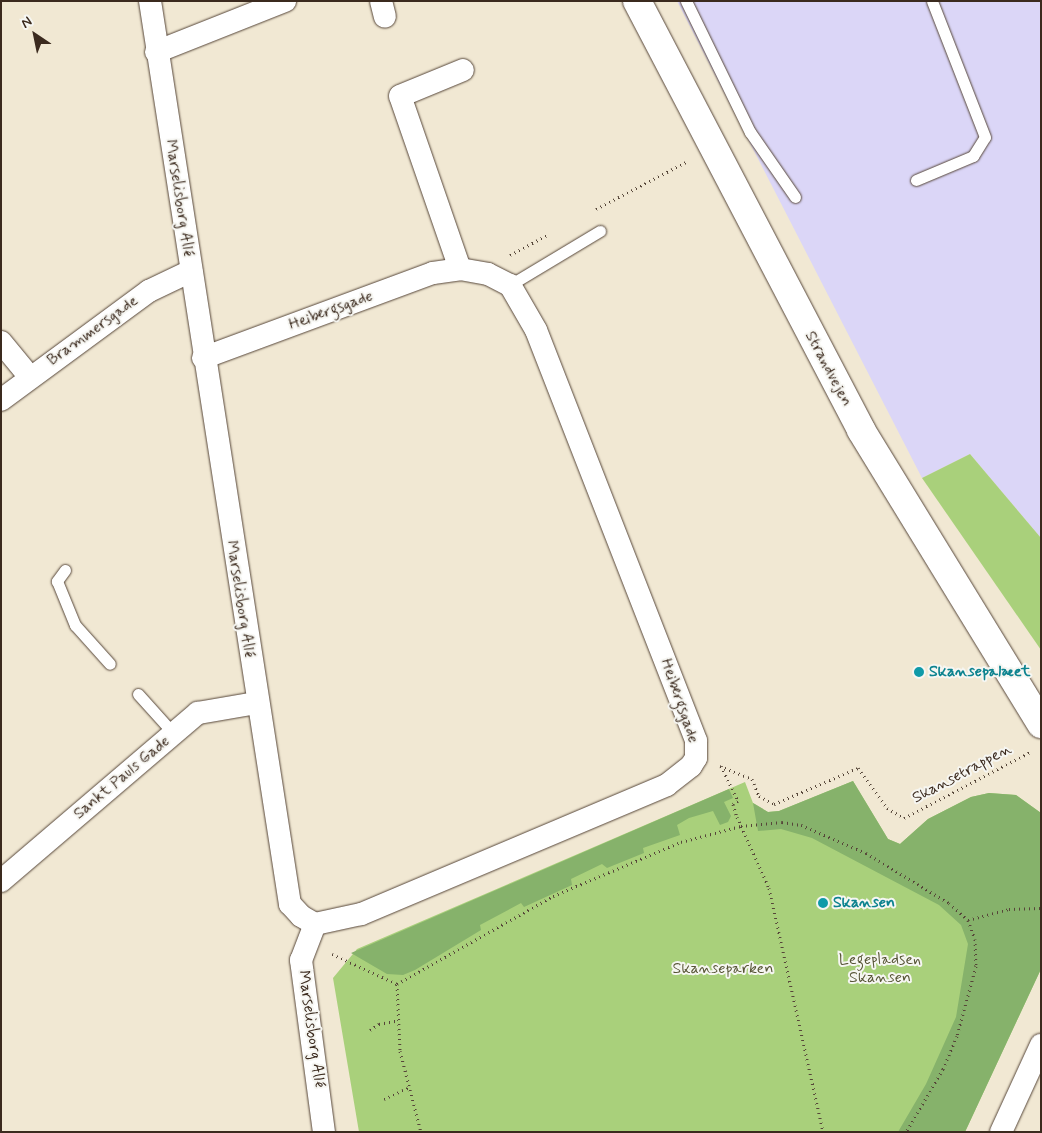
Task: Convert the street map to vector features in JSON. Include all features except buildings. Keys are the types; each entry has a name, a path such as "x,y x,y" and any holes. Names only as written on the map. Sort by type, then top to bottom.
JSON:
{"street":[{"name":"Marselisborg Allé","path":"150,1 156,52 256,703 290,904 301,916 315,924 301,960 324,1132"},
{"path":"156,52 285,1"},
{"name":"Strandvejen","path":"637,1 861,430 1038,737"},
{"path":"460,269 400,96 463,70"},
{"name":"Heibergsgade","path":"203,358 433,273 460,269 488,274 510,285 536,330 696,742 696,758 691,766 667,784 629,802 361,914 315,924"},
{"name":"Brammersgade","path":"1,400 149,290 191,271"},
{"path":"1,342 30,377"},
{"name":"Sankt Pauls Gade","path":"1,881 198,713 256,703"},
{"path":"1001,1132 1041,1045"}],"lane":[{"path":"686,1 750,132 795,197"},
{"path":"916,180 974,156 985,137 932,1"},
{"path":"510,285 600,231"},
{"path":"65,570 57,581 75,625 110,664"},
{"path":"138,694 174,734"}],"path":[{"path":"591,212 668,172"},
{"name":"Skansetrappen","path":"721,766 752,779 759,796 768,803 777,804 858,768 887,808 904,818 1038,737"},
{"path":"696,758 721,766 738,802 733,804 741,826 769,888 823,1132"},
{"path":"397,984 553,896 681,842 741,826 782,822 818,832 885,864 949,903 968,920 974,939 976,966 967,1002 942,1069 906,1132"},
{"path":"968,920 1009,909 1041,908"},
{"path":"315,924 328,952 397,984"},
{"path":"397,984 400,1051 421,1132"},
{"path":"370,1030 379,1024 399,1020"},
{"path":"384,1100 410,1087"}],"shaded area":[{"path":"677,1 1041,1 1041,538 970,454 922,478"}],"green space":[{"path":"970,454 1041,538 1041,650 922,478"},
{"name":"Skanseparken","path":"853,781 888,839 900,844 928,819 971,797 989,793 1016,795 1041,813 1041,969 965,1132 359,1132 333,978 357,949 745,782 753,803 768,812 779,811"},
{"path":"853,781 888,839 900,844 928,819 971,797 989,793 1016,795 1041,813 1041,969 965,1132 898,1132 926,1084 956,1017 968,944 961,925 939,905 812,838 781,829 758,831 753,803 768,812 779,811"},
{"path":"729,789 733,798 724,802 731,816 728,822 720,825 713,811 689,818 677,825 680,835 643,848 644,853 607,868 602,864 571,879 572,885 524,907 521,903 480,925 481,930 415,970 403,975 387,974 351,953"}],"place":[{"name":"Skansepalæet","path":"919,672"},
{"name":"Skansen","path":"823,903"}],"park label":[{"name":"Legepladsen Skansen","path":"880,969"}]}
